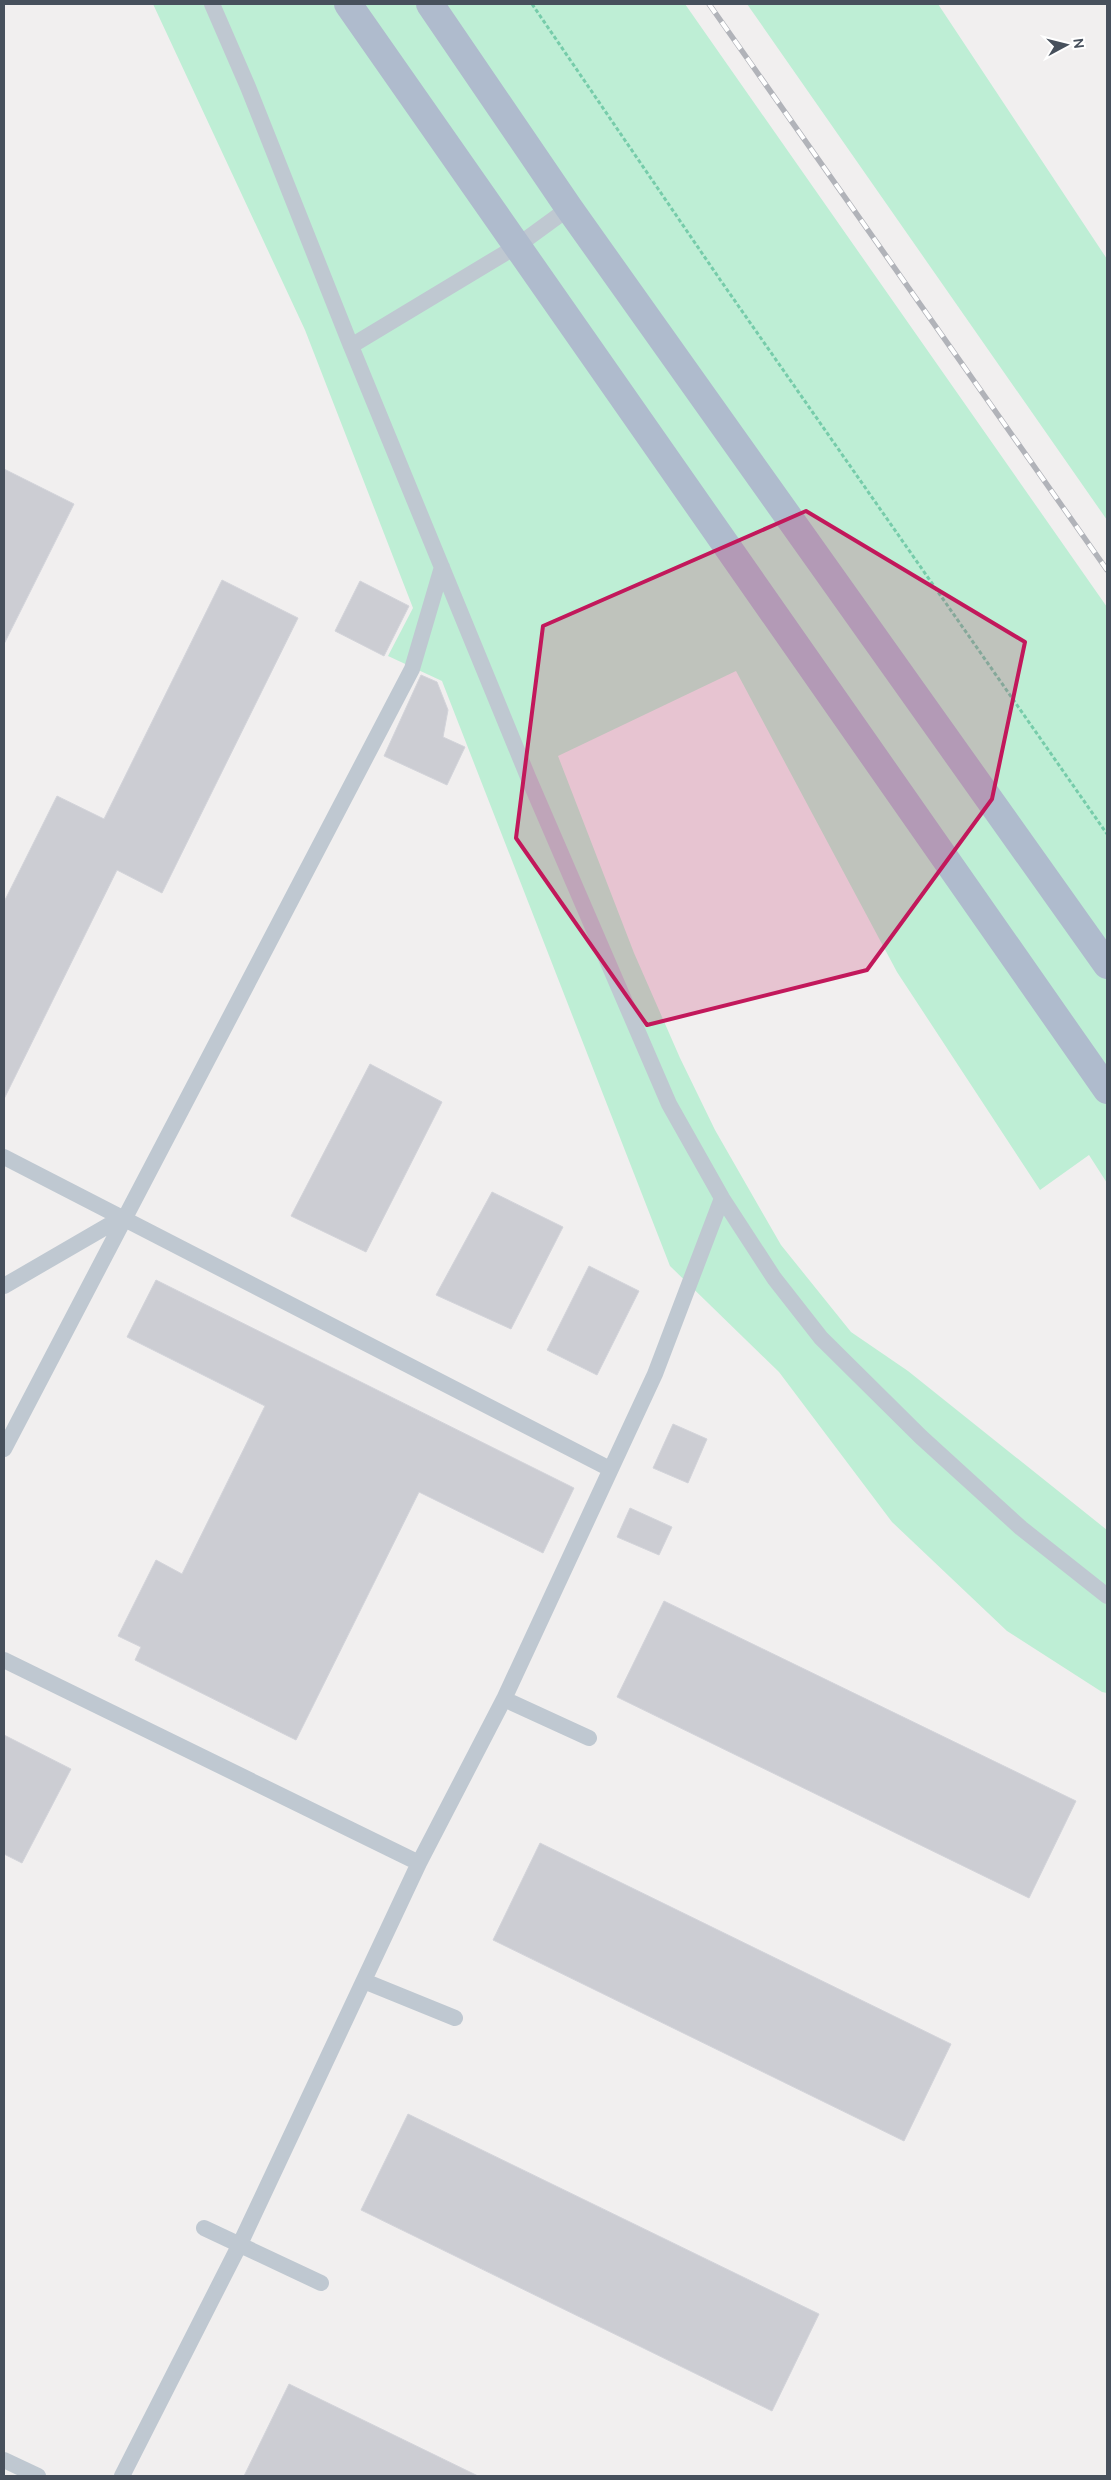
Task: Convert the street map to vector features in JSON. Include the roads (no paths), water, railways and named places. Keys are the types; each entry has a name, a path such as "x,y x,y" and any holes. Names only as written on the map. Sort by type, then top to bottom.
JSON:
{"main road":[{"path":"348,4 1107,1090"},
{"path":"430,4 570,208 1107,965"}],"lane":[{"path":"212,4 248,87 351,346 528,777 669,1104 722,1198 774,1278 821,1338 921,1437 1020,1528 1107,1596"},
{"path":"351,346 517,246 570,208"},
{"path":"4,1449 123,1217 412,669 442,567"},
{"path":"4,1157 610,1469"},
{"path":"122,2476 240,2244 419,1863 504,1699 655,1374 722,1198"},
{"path":"4,1286 123,1217"},
{"path":"4,1660 419,1863"},
{"path":"504,1699 590,1738"},
{"path":"364,1981 455,2018"},
{"path":"204,2228 320,2283"},
{"path":"4,2460 38,2476"}],"railway":[{"path":"709,4 1107,570"}]}
